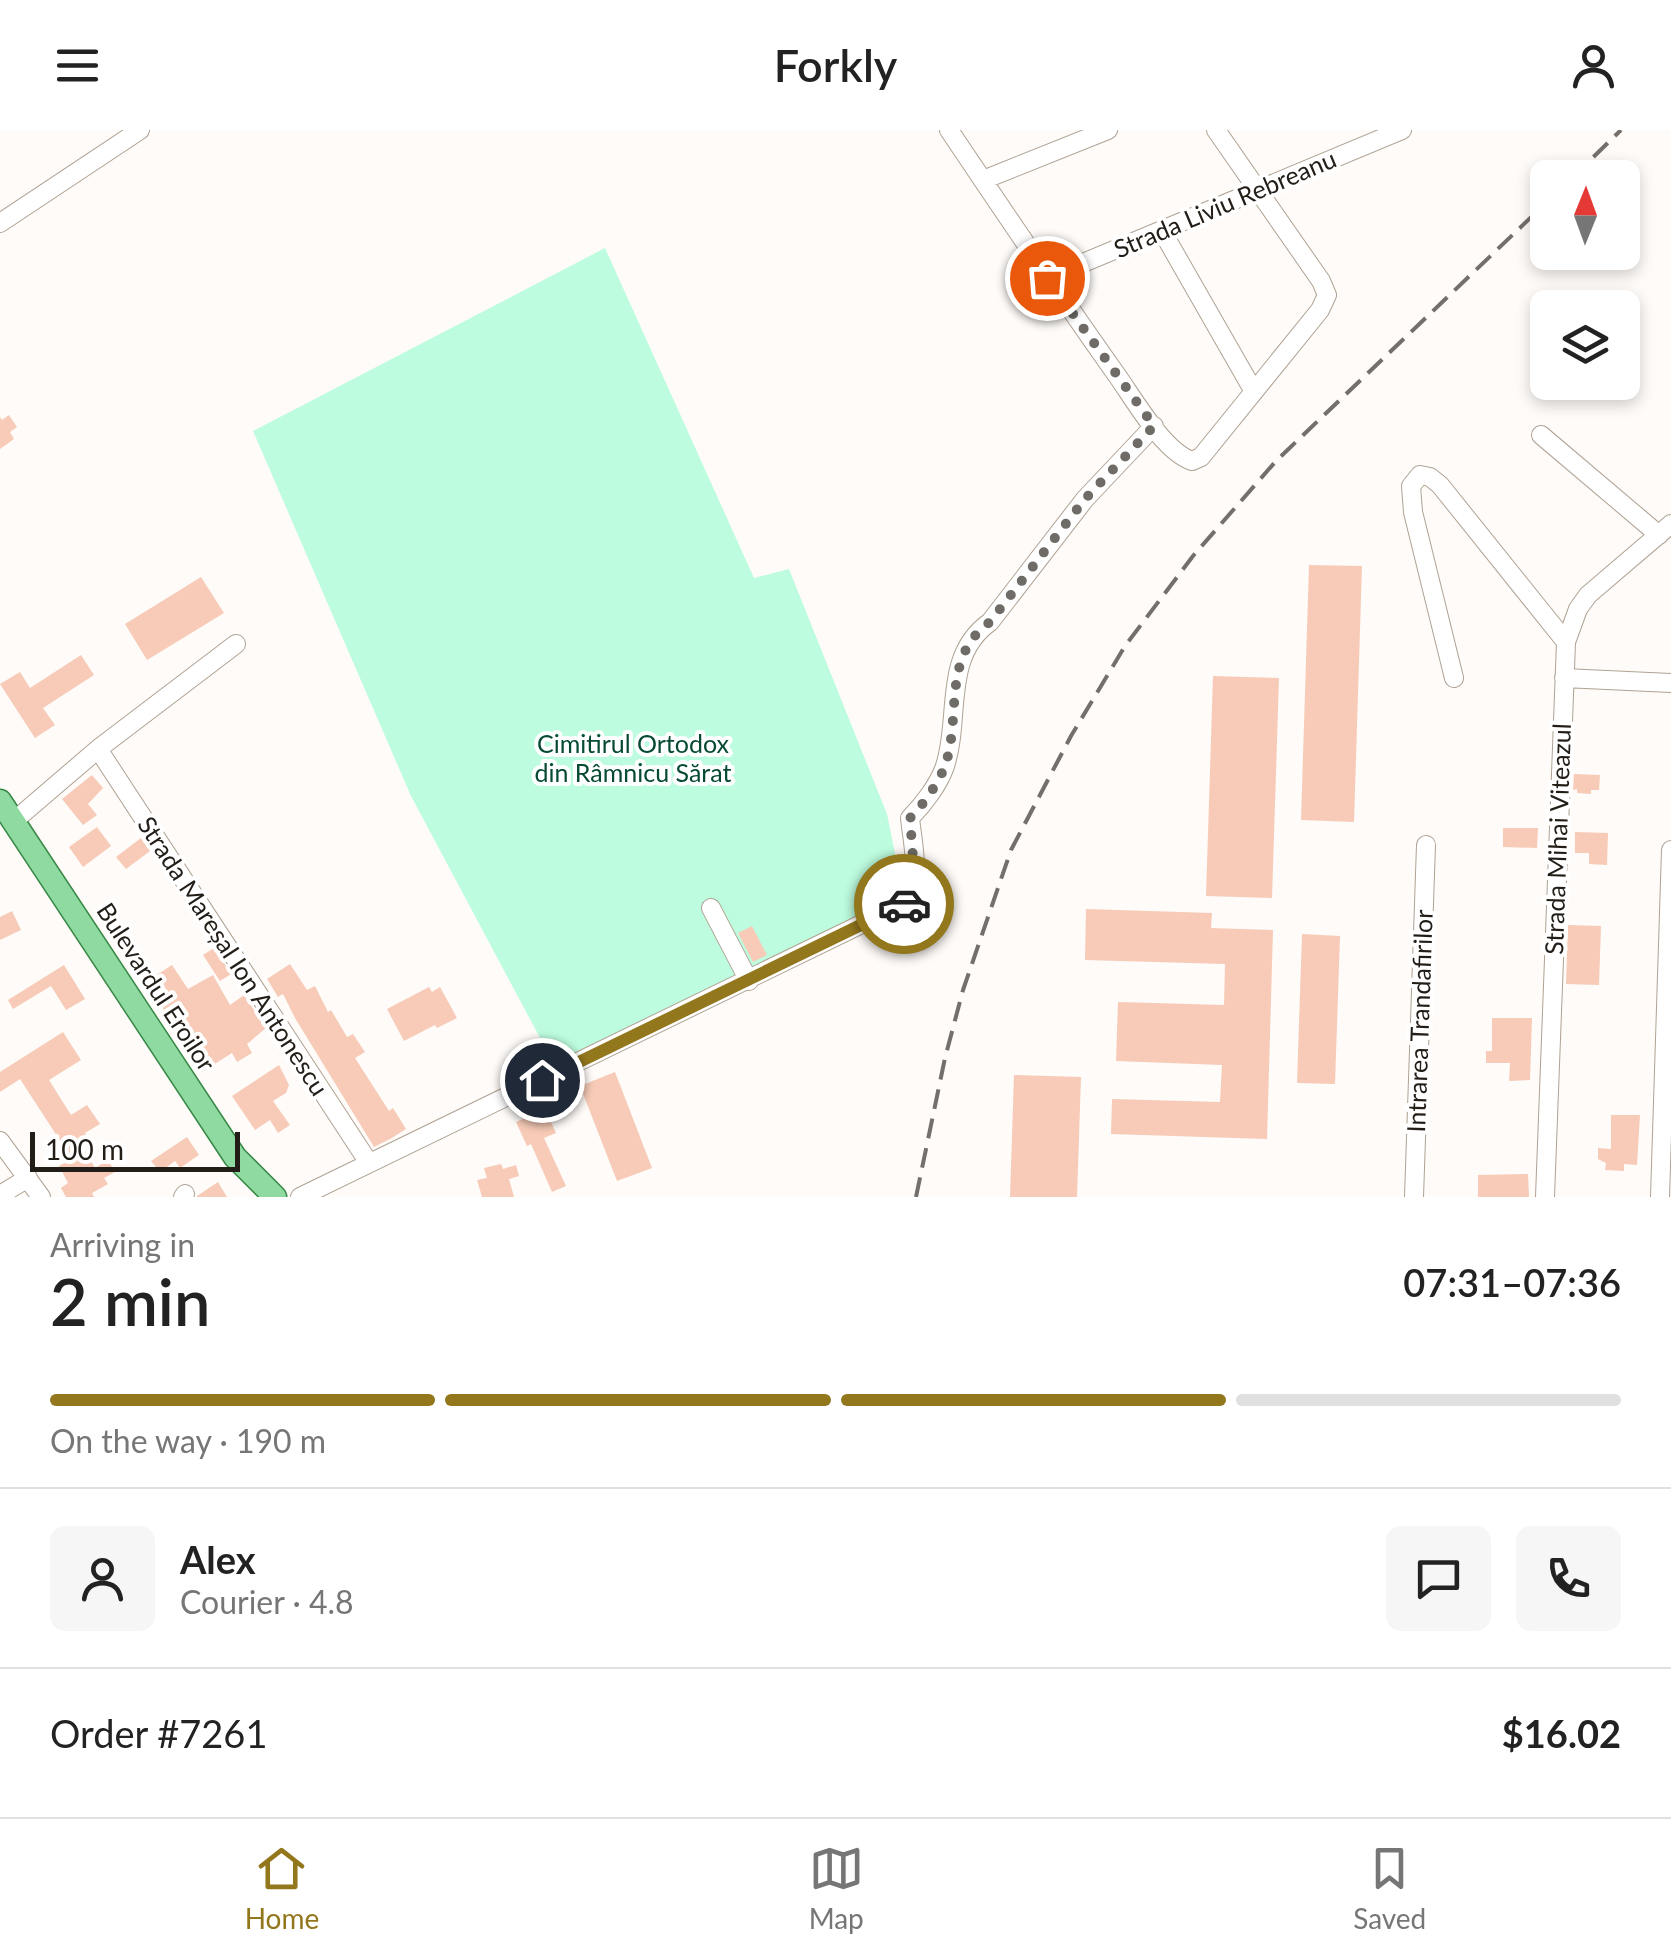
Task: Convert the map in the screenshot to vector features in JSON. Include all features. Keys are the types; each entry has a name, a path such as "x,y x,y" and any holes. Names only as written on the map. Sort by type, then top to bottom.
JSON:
{"main road":[{"name":"Bulevardul Eroilor","path":"0,801 235,1157 275,1197"}],"street":[{"path":"950,130 1047,278 1154,426 1183,458 1192,461 1201,457 1320,310 1327,295 1216,130"},
{"path":"983,180 1108,130"},
{"name":"Strada Liviu Rebreanu","path":"1047,278 1402,130"},
{"path":"0,223 128,134"},
{"path":"1162,231 1253,390"},
{"path":"300,1197 907,902 915,885 916,868 910,818 944,768 956,674 965,648 974,634 990,622 1085,499 1154,426"},
{"path":"1542,434 1665,530"},
{"path":"1454,678 1413,512 1411,486 1420,475 1440,485 1566,642"},
{"name":"Strada Mihai Viteazul","path":"1545,1197 1566,642 1578,609 1588,595 1665,530"},
{"path":"14,821 98,749 236,644"},
{"path":"1564,678 1671,684"},
{"name":"Strada Mareșal Ion Antonescu","path":"98,749 369,1163"},
{"name":"Intrarea Trandafirilor","path":"1414,1197 1426,845"},
{"path":"1660,1197 1671,850"},
{"path":"711,908 750,981"},
{"path":"2,1146 41,1197"},
{"path":"0,1196 28,1178"}],"green space":[{"name":"Cimitirul Ortodox din Râmnicu Sărat","path":"605,248 754,578 789,569 887,814 902,888 890,900 555,1066 411,796 253,431"}],"building":[{"path":"9,415 17,427 10,432 14,439 0,449 0,417 2,420"},
{"path":"1309,565 1362,566 1354,822 1301,820"},
{"path":"201,577 224,613 147,660 125,624"},
{"path":"81,655 94,675 43,708 55,725 35,738 0,684 20,672 30,688"},
{"path":"1213,676 1279,678 1272,898 1206,896"},
{"path":"1574,774 1600,775 1599,790 1577,793 1577,789 1573,790"},
{"path":"92,775 103,788 88,804 97,815 83,825 62,799"},
{"path":"97,827 111,846 83,867 69,847"},
{"path":"1503,828 1538,828 1537,848 1503,847"},
{"path":"1575,832 1608,833 1607,865 1589,864 1589,853 1575,853"},
{"path":"141,838 150,851 126,869 116,857"},
{"path":"1086,909 1212,913 1211,928 1273,930 1267,1139 1111,1134 1112,1099 1220,1102 1222,1065 1116,1061 1118,1002 1224,1005 1225,964 1085,960"},
{"path":"12,911 21,930 0,940 0,917"},
{"path":"1568,925 1601,926 1599,985 1566,984"},
{"path":"752,926 767,955 753,962 738,933"},
{"path":"1302,934 1340,936 1335,1084 1297,1083"},
{"path":"214,948 231,974 220,981 203,955"},
{"path":"290,964 307,990 315,986 347,1037 353,1034 365,1052 355,1058 389,1111 393,1108 406,1129 374,1147 283,994 278,997 267,979"},
{"path":"64,965 85,999 66,1010 51,986 13,1009 8,1000"},
{"path":"172,965 188,989 213,975 230,1005 244,995 266,1028 247,1044 252,1053 237,1062 232,1053 202,1072 159,1014 164,1010 146,982"},
{"path":"429,987 432,992 440,987 457,1018 404,1041 387,1009"},
{"path":"1492,1018 1532,1018 1530,1080 1509,1081 1510,1063 1486,1063 1486,1051 1492,1051"},
{"path":"63,1032 81,1060 49,1080 71,1115 87,1105 100,1124 85,1133 89,1141 82,1146 95,1168 108,1160 115,1172 104,1178 108,1184 92,1193 94,1197 66,1197 61,1188 68,1183 59,1166 72,1159 20,1079 0,1092 0,1072"},
{"path":"279,1065 289,1085 286,1093 273,1101 290,1125 278,1133 270,1120 255,1130 232,1096"},
{"path":"615,1072 652,1168 617,1181 580,1086"},
{"path":"1014,1075 1081,1077 1077,1197 1010,1197"},
{"path":"545,1109 556,1133 544,1138 566,1186 552,1192 531,1144 527,1146 516,1122"},
{"path":"1611,1115 1640,1115 1637,1165 1624,1164 1624,1171 1605,1170 1606,1163 1598,1159 1598,1148 1611,1149"},
{"path":"187,1137 199,1155 180,1168 175,1161 160,1172 151,1161"},
{"path":"501,1164 503,1169 516,1165 519,1176 509,1179 514,1197 482,1197 477,1180 487,1178 484,1168"},
{"path":"1528,1174 1529,1197 1478,1197 1478,1175"},
{"path":"218,1182 227,1197 197,1197 197,1196"}],"railway":[{"path":"1590,160 1621,130"},
{"path":"916,1197 963,990 1011,850 1071,736 1125,646 1193,556 1276,461 1530,218"}],"way so far":[{"path":"904,904 915,885 910,818 944,768 956,674 965,648 974,634 990,622 1085,499 1154,426 1047,278"}],"route":[{"path":"542,1080 904,904"}]}
